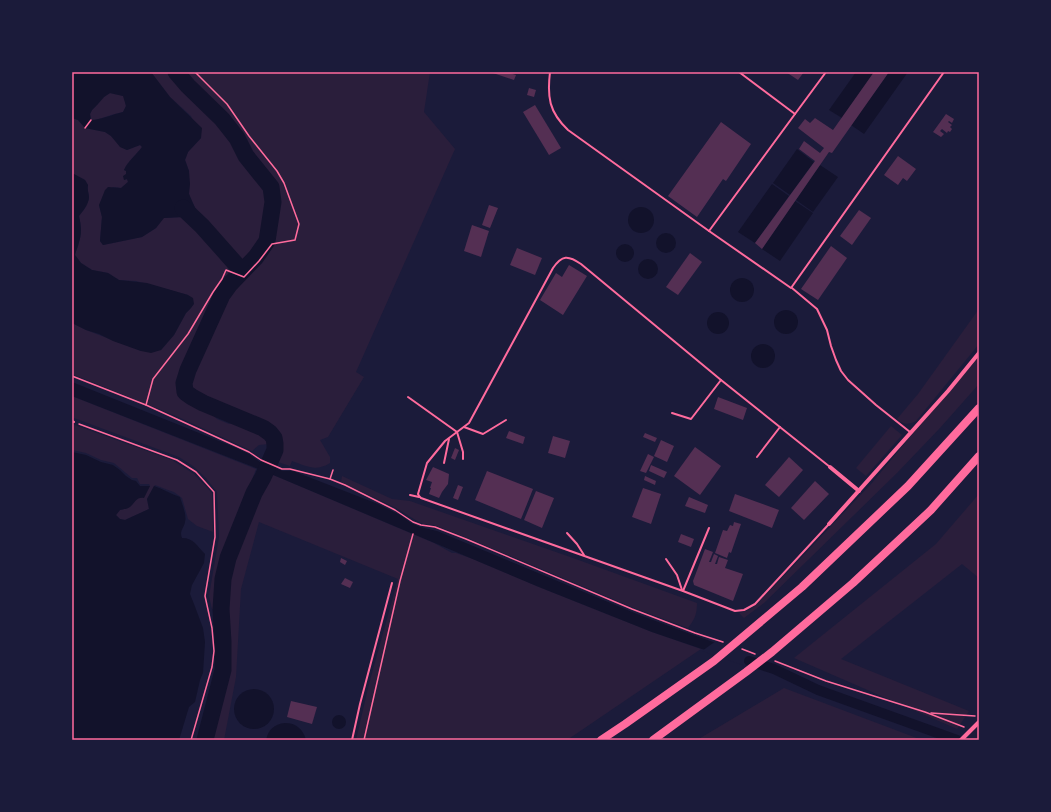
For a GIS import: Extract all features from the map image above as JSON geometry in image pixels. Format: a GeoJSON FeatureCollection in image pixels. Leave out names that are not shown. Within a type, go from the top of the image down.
{"type":"FeatureCollection","features":[{"type":"Feature","properties":{"kind":"highway"},"geometry":{"type":"LineString","coordinates":[[601,740],[714,661],[802,588],[902,491],[979,408]]}},
{"type":"Feature","properties":{"kind":"highway"},"geometry":{"type":"LineString","coordinates":[[654,740],[772,652],[853,583],[925,515],[979,456]]}},
{"type":"Feature","properties":{"kind":"street"},"geometry":{"type":"LineString","coordinates":[[828,524],[911,433],[979,353]]}},
{"type":"Feature","properties":{"kind":"street"},"geometry":{"type":"LineString","coordinates":[[830,467],[859,491]]}},
{"type":"Feature","properties":{"kind":"street"},"geometry":{"type":"LineString","coordinates":[[961,740],[977,723]]}},
{"type":"Feature","properties":{"kind":"lane"},"geometry":{"type":"LineString","coordinates":[[550,72],[548,94],[552,108],[557,118],[568,130],[709,232],[792,288],[817,309],[827,330],[836,360],[848,380],[911,433]]}},
{"type":"Feature","properties":{"kind":"lane"},"geometry":{"type":"LineString","coordinates":[[739,72],[795,114]]}},
{"type":"Feature","properties":{"kind":"lane"},"geometry":{"type":"LineString","coordinates":[[709,232],[826,72]]}},
{"type":"Feature","properties":{"kind":"lane"},"geometry":{"type":"LineString","coordinates":[[792,288],[944,72]]}},
{"type":"Feature","properties":{"kind":"lane"},"geometry":{"type":"LineString","coordinates":[[420,498],[418,491],[427,463],[445,442],[469,423],[552,268],[563,258],[571,258],[581,264],[721,380],[830,467]]}},
{"type":"Feature","properties":{"kind":"lane"},"geometry":{"type":"LineString","coordinates":[[672,413],[692,419],[721,380]]}},
{"type":"Feature","properties":{"kind":"lane"},"geometry":{"type":"LineString","coordinates":[[408,397],[458,432],[463,452],[463,459]]}},
{"type":"Feature","properties":{"kind":"lane"},"geometry":{"type":"LineString","coordinates":[[464,427],[483,434],[506,420]]}},
{"type":"Feature","properties":{"kind":"lane"},"geometry":{"type":"LineString","coordinates":[[757,457],[780,427]]}},
{"type":"Feature","properties":{"kind":"lane"},"geometry":{"type":"LineString","coordinates":[[444,463],[449,439]]}},
{"type":"Feature","properties":{"kind":"lane"},"geometry":{"type":"LineString","coordinates":[[410,495],[585,556],[735,611],[747,609],[755,604],[828,524]]}},
{"type":"Feature","properties":{"kind":"lane"},"geometry":{"type":"LineString","coordinates":[[683,591],[709,528]]}},
{"type":"Feature","properties":{"kind":"lane"},"geometry":{"type":"LineString","coordinates":[[567,533],[585,556]]}},
{"type":"Feature","properties":{"kind":"lane"},"geometry":{"type":"LineString","coordinates":[[666,559],[677,575],[683,591]]}},
{"type":"Feature","properties":{"kind":"lane"},"geometry":{"type":"LineString","coordinates":[[352,740],[392,583]]}},
{"type":"Feature","properties":{"kind":"path"},"geometry":{"type":"LineString","coordinates":[[146,405],[153,379],[188,334],[226,270],[244,277],[272,244],[295,240],[299,224],[284,183],[277,171],[249,136],[227,104],[195,72]]}},
{"type":"Feature","properties":{"kind":"path"},"geometry":{"type":"LineString","coordinates":[[85,128],[91,120]]}},
{"type":"Feature","properties":{"kind":"path"},"geometry":{"type":"LineString","coordinates":[[72,376],[146,405],[249,452],[260,460],[282,469],[290,469],[330,479],[395,510],[413,522],[435,527],[466,539],[632,609],[725,643]]}},
{"type":"Feature","properties":{"kind":"path"},"geometry":{"type":"LineString","coordinates":[[73,421],[178,460],[196,472],[214,492],[215,537],[205,596],[212,628],[214,651],[212,667],[191,740]]}},
{"type":"Feature","properties":{"kind":"path"},"geometry":{"type":"LineString","coordinates":[[330,479],[333,470]]}},
{"type":"Feature","properties":{"kind":"path"},"geometry":{"type":"LineString","coordinates":[[364,740],[400,581],[414,534]]}},
{"type":"Feature","properties":{"kind":"path"},"geometry":{"type":"LineString","coordinates":[[739,648],[761,656]]}},
{"type":"Feature","properties":{"kind":"path"},"geometry":{"type":"LineString","coordinates":[[775,661],[826,682],[928,713],[964,728]]}},
{"type":"Feature","properties":{"kind":"path"},"geometry":{"type":"LineString","coordinates":[[928,713],[979,716]]}},
{"type":"Feature","properties":{"kind":"shaded area"},"geometry":{"type":"Polygon","coordinates":[[[72,72],[151,72],[170,97],[202,128],[201,138],[188,152],[185,160],[189,171],[189,194],[201,221],[199,227],[183,217],[164,218],[156,228],[142,237],[103,245],[100,241],[102,217],[99,205],[105,190],[108,187],[121,188],[128,182],[127,179],[124,180],[123,176],[126,174],[126,171],[124,170],[142,147],[140,145],[127,150],[120,147],[111,136],[105,132],[85,128],[78,120],[72,118],[72,72]],[[110,93],[104,97],[92,110],[90,114],[91,120],[123,112],[126,106],[123,96],[110,93]]]}},
{"type":"Feature","properties":{"kind":"shaded area"},"geometry":{"type":"Polygon","coordinates":[[[151,72],[174,72],[186,86],[221,119],[235,138],[244,157],[269,188],[271,202],[265,240],[254,257],[242,268],[201,221],[189,194],[189,171],[185,160],[188,152],[201,138],[191,116],[170,97],[151,72]]]}},
{"type":"Feature","properties":{"kind":"shaded area"},"geometry":{"type":"Polygon","coordinates":[[[179,72],[430,72],[424,112],[455,149],[356,372],[364,377],[328,437],[320,440],[330,457],[330,463],[325,466],[316,468],[292,461],[290,466],[275,461],[280,445],[274,433],[260,423],[222,409],[193,396],[187,391],[185,382],[223,297],[231,285],[256,259],[268,242],[275,202],[273,187],[247,154],[238,137],[223,117],[189,84],[179,72]]]}},
{"type":"Feature","properties":{"kind":"shaded area"},"geometry":{"type":"Polygon","coordinates":[[[856,72],[874,72],[842,118],[829,110],[856,72]]]}},
{"type":"Feature","properties":{"kind":"shaded area"},"geometry":{"type":"Polygon","coordinates":[[[889,72],[908,72],[864,134],[851,125],[889,72]]]}},
{"type":"Feature","properties":{"kind":"shaded area"},"geometry":{"type":"Polygon","coordinates":[[[110,93],[124,96],[126,106],[123,112],[96,120],[91,120],[90,114],[92,110],[104,97],[110,93]]]}},
{"type":"Feature","properties":{"kind":"shaded area"},"geometry":{"type":"Polygon","coordinates":[[[72,118],[78,120],[85,128],[105,132],[121,147],[127,150],[140,145],[142,147],[124,170],[126,171],[126,174],[124,180],[127,179],[128,182],[121,188],[113,187],[99,205],[102,217],[100,241],[103,245],[142,237],[156,228],[163,218],[183,217],[199,227],[239,271],[228,282],[218,300],[188,365],[181,384],[184,394],[194,402],[204,407],[217,419],[229,424],[236,422],[257,427],[266,433],[272,442],[269,444],[259,445],[252,451],[176,416],[72,374],[72,323],[86,330],[141,351],[161,350],[174,335],[186,313],[191,308],[188,295],[136,281],[119,280],[108,273],[92,270],[81,263],[75,255],[81,235],[79,216],[84,210],[89,198],[88,185],[85,180],[72,173],[72,118]]]}},
{"type":"Feature","properties":{"kind":"shaded area"},"geometry":{"type":"Polygon","coordinates":[[[797,149],[814,162],[790,195],[773,183],[797,149]]]}},
{"type":"Feature","properties":{"kind":"shaded area"},"geometry":{"type":"Polygon","coordinates":[[[820,165],[838,177],[813,212],[796,200],[820,165]]]}},
{"type":"Feature","properties":{"kind":"shaded area"},"geometry":{"type":"Polygon","coordinates":[[[72,173],[85,180],[88,185],[89,198],[84,210],[79,216],[81,235],[75,255],[81,263],[92,270],[108,273],[119,280],[147,283],[188,295],[193,298],[194,304],[186,313],[174,335],[161,350],[151,353],[141,351],[113,341],[72,323],[72,173]]]}},
{"type":"Feature","properties":{"kind":"shaded area"},"geometry":{"type":"Polygon","coordinates":[[[772,184],[789,196],[755,243],[738,232],[772,184]]]}},
{"type":"Feature","properties":{"kind":"shaded area"},"geometry":{"type":"Polygon","coordinates":[[[795,201],[813,213],[780,261],[762,249],[795,201]]]}},
{"type":"Feature","properties":{"kind":"shaded area"},"geometry":{"type":"Polygon","coordinates":[[[641,207],[650,211],[654,220],[650,229],[641,233],[632,229],[628,220],[632,211],[641,207]]]}},
{"type":"Feature","properties":{"kind":"shaded area"},"geometry":{"type":"Polygon","coordinates":[[[666,233],[673,236],[676,243],[673,250],[666,253],[659,250],[656,243],[659,236],[666,233]]]}},
{"type":"Feature","properties":{"kind":"shaded area"},"geometry":{"type":"Polygon","coordinates":[[[625,244],[631,247],[634,253],[631,259],[625,262],[619,259],[616,253],[619,247],[625,244]]]}},
{"type":"Feature","properties":{"kind":"shaded area"},"geometry":{"type":"Polygon","coordinates":[[[648,259],[655,262],[658,269],[655,276],[648,279],[641,276],[638,269],[641,262],[648,259]]]}},
{"type":"Feature","properties":{"kind":"shaded area"},"geometry":{"type":"Polygon","coordinates":[[[742,278],[747,279],[753,285],[753,295],[747,301],[742,302],[737,301],[731,295],[730,290],[731,285],[737,279],[742,278]]]}},
{"type":"Feature","properties":{"kind":"shaded area"},"geometry":{"type":"Polygon","coordinates":[[[979,309],[979,344],[916,421],[906,424],[899,421],[897,419],[918,394],[979,309]]]}},
{"type":"Feature","properties":{"kind":"shaded area"},"geometry":{"type":"Polygon","coordinates":[[[786,310],[791,311],[797,317],[797,327],[791,333],[786,334],[781,333],[775,327],[774,322],[775,317],[781,311],[786,310]]]}},
{"type":"Feature","properties":{"kind":"shaded area"},"geometry":{"type":"Polygon","coordinates":[[[714,312],[722,312],[729,319],[729,327],[722,334],[714,334],[707,327],[707,319],[714,312]]]}},
{"type":"Feature","properties":{"kind":"shaded area"},"geometry":{"type":"Polygon","coordinates":[[[763,344],[772,347],[775,356],[772,365],[763,368],[754,365],[751,356],[754,347],[763,344]]]}},
{"type":"Feature","properties":{"kind":"shaded area"},"geometry":{"type":"Polygon","coordinates":[[[979,357],[979,384],[940,428],[897,473],[764,603],[744,618],[739,613],[749,610],[755,606],[872,483],[979,357]]]}},
{"type":"Feature","properties":{"kind":"shaded area"},"geometry":{"type":"Polygon","coordinates":[[[72,382],[234,447],[249,454],[260,462],[283,471],[293,471],[378,504],[420,527],[437,531],[637,614],[761,659],[752,666],[652,632],[539,587],[271,474],[72,396],[72,382]]]}},
{"type":"Feature","properties":{"kind":"shaded area"},"geometry":{"type":"Polygon","coordinates":[[[72,396],[256,469],[237,520],[227,554],[220,582],[219,604],[217,610],[212,609],[209,596],[219,537],[217,492],[206,478],[193,466],[179,457],[74,418],[72,410],[72,396]]]}},
{"type":"Feature","properties":{"kind":"shaded area"},"geometry":{"type":"Polygon","coordinates":[[[72,424],[172,460],[194,474],[212,493],[213,532],[197,526],[188,519],[182,498],[174,492],[155,485],[147,499],[149,509],[125,520],[120,519],[116,515],[120,510],[130,506],[150,486],[149,484],[140,484],[137,478],[132,478],[114,463],[101,460],[86,453],[72,450],[72,424]]]}},
{"type":"Feature","properties":{"kind":"shaded area"},"geometry":{"type":"Polygon","coordinates":[[[891,426],[902,435],[866,476],[856,468],[891,426]]]}},
{"type":"Feature","properties":{"kind":"shaded area"},"geometry":{"type":"Polygon","coordinates":[[[72,452],[86,455],[101,462],[113,465],[126,476],[136,481],[140,486],[150,486],[144,498],[138,499],[129,508],[120,510],[116,515],[120,519],[125,520],[149,509],[147,499],[154,486],[180,497],[185,516],[185,522],[181,531],[182,538],[190,539],[205,554],[204,563],[192,585],[190,594],[203,628],[205,642],[203,673],[195,702],[189,707],[179,740],[72,740],[72,452]]]}},
{"type":"Feature","properties":{"kind":"shaded area"},"geometry":{"type":"Polygon","coordinates":[[[271,474],[434,543],[452,553],[473,559],[652,632],[701,649],[567,740],[356,740],[369,684],[398,579],[259,522],[241,589],[236,677],[224,740],[207,740],[224,670],[222,608],[224,579],[229,559],[242,526],[271,474]]]}},
{"type":"Feature","properties":{"kind":"shaded area"},"geometry":{"type":"Polygon","coordinates":[[[342,476],[392,499],[410,501],[697,603],[695,616],[688,628],[634,608],[465,537],[434,525],[423,524],[396,508],[341,482],[342,476]]]}},
{"type":"Feature","properties":{"kind":"shaded area"},"geometry":{"type":"Polygon","coordinates":[[[979,494],[979,578],[962,564],[841,659],[969,711],[957,729],[794,658],[936,544],[979,494]]]}},
{"type":"Feature","properties":{"kind":"shaded area"},"geometry":{"type":"Polygon","coordinates":[[[784,688],[922,740],[697,740],[784,688]]]}},
{"type":"Feature","properties":{"kind":"shaded area"},"geometry":{"type":"Polygon","coordinates":[[[258,689],[265,692],[271,698],[274,709],[273,717],[265,726],[258,729],[250,729],[243,726],[235,717],[234,705],[237,698],[246,690],[258,689]]]}},
{"type":"Feature","properties":{"kind":"shaded area"},"geometry":{"type":"Polygon","coordinates":[[[336,715],[342,715],[346,719],[346,725],[342,729],[336,729],[332,725],[332,719],[336,715]]]}},
{"type":"Feature","properties":{"kind":"shaded area"},"geometry":{"type":"Polygon","coordinates":[[[285,723],[296,725],[303,733],[306,740],[266,740],[268,733],[272,728],[285,723]]]}},
{"type":"Feature","properties":{"kind":"pier"},"geometry":{"type":"Polygon","coordinates":[[[716,641],[762,657],[751,668],[702,651],[716,641]]]}},
{"type":"Feature","properties":{"kind":"building"},"geometry":{"type":"Polygon","coordinates":[[[493,72],[506,72],[516,75],[514,80],[493,72]]]}},
{"type":"Feature","properties":{"kind":"building"},"geometry":{"type":"Polygon","coordinates":[[[786,72],[804,72],[798,80],[786,72]]]}},
{"type":"Feature","properties":{"kind":"building"},"geometry":{"type":"Polygon","coordinates":[[[874,72],[889,72],[832,153],[829,152],[762,249],[755,243],[815,161],[799,149],[804,141],[820,153],[824,148],[798,128],[805,119],[810,123],[815,118],[833,130],[874,72]]]}},
{"type":"Feature","properties":{"kind":"building"},"geometry":{"type":"Polygon","coordinates":[[[529,88],[536,90],[534,97],[527,95],[529,88]]]}},
{"type":"Feature","properties":{"kind":"building"},"geometry":{"type":"Polygon","coordinates":[[[535,105],[561,148],[549,155],[523,112],[535,105]]]}},
{"type":"Feature","properties":{"kind":"building"},"geometry":{"type":"Polygon","coordinates":[[[946,114],[954,119],[952,123],[949,121],[948,122],[952,125],[950,127],[952,129],[947,133],[942,129],[940,131],[944,134],[941,137],[933,132],[946,114]]]}},
{"type":"Feature","properties":{"kind":"building"},"geometry":{"type":"Polygon","coordinates":[[[721,122],[751,144],[726,181],[723,179],[697,217],[668,196],[721,122]]]}},
{"type":"Feature","properties":{"kind":"building"},"geometry":{"type":"Polygon","coordinates":[[[898,156],[916,169],[907,181],[903,178],[898,185],[884,175],[898,156]]]}},
{"type":"Feature","properties":{"kind":"building"},"geometry":{"type":"Polygon","coordinates":[[[489,205],[498,208],[490,228],[482,225],[489,205]]]}},
{"type":"Feature","properties":{"kind":"building"},"geometry":{"type":"Polygon","coordinates":[[[859,210],[871,218],[852,245],[840,236],[859,210]]]}},
{"type":"Feature","properties":{"kind":"building"},"geometry":{"type":"Polygon","coordinates":[[[472,225],[489,231],[481,257],[464,251],[472,225]]]}},
{"type":"Feature","properties":{"kind":"building"},"geometry":{"type":"Polygon","coordinates":[[[831,246],[847,258],[818,300],[801,289],[831,246]]]}},
{"type":"Feature","properties":{"kind":"building"},"geometry":{"type":"Polygon","coordinates":[[[517,248],[542,258],[535,275],[510,265],[517,248]]]}},
{"type":"Feature","properties":{"kind":"building"},"geometry":{"type":"Polygon","coordinates":[[[690,253],[702,262],[678,295],[666,287],[690,253]]]}},
{"type":"Feature","properties":{"kind":"building"},"geometry":{"type":"Polygon","coordinates":[[[569,265],[587,276],[563,315],[540,300],[556,273],[562,277],[569,265]]]}},
{"type":"Feature","properties":{"kind":"building"},"geometry":{"type":"Polygon","coordinates":[[[718,397],[747,408],[743,420],[714,409],[718,397]]]}},
{"type":"Feature","properties":{"kind":"building"},"geometry":{"type":"Polygon","coordinates":[[[509,431],[525,437],[523,444],[506,438],[509,431]]]}},
{"type":"Feature","properties":{"kind":"building"},"geometry":{"type":"Polygon","coordinates":[[[645,433],[657,438],[655,442],[643,437],[645,433]]]}},
{"type":"Feature","properties":{"kind":"building"},"geometry":{"type":"Polygon","coordinates":[[[553,436],[570,441],[565,458],[548,453],[553,436]]]}},
{"type":"Feature","properties":{"kind":"building"},"geometry":{"type":"Polygon","coordinates":[[[661,440],[674,446],[667,462],[654,456],[661,440]]]}},
{"type":"Feature","properties":{"kind":"building"},"geometry":{"type":"Polygon","coordinates":[[[695,447],[721,466],[700,495],[674,476],[695,447]]]}},
{"type":"Feature","properties":{"kind":"building"},"geometry":{"type":"Polygon","coordinates":[[[455,448],[459,450],[455,460],[451,458],[455,448]]]}},
{"type":"Feature","properties":{"kind":"building"},"geometry":{"type":"Polygon","coordinates":[[[648,454],[654,457],[646,473],[640,471],[648,454]]]}},
{"type":"Feature","properties":{"kind":"building"},"geometry":{"type":"Polygon","coordinates":[[[789,457],[803,470],[779,497],[765,485],[789,457]]]}},
{"type":"Feature","properties":{"kind":"building"},"geometry":{"type":"Polygon","coordinates":[[[651,465],[667,472],[664,478],[649,471],[651,465]]]}},
{"type":"Feature","properties":{"kind":"building"},"geometry":{"type":"Polygon","coordinates":[[[433,467],[449,474],[448,484],[439,498],[429,494],[432,482],[426,480],[433,467]]]}},
{"type":"Feature","properties":{"kind":"building"},"geometry":{"type":"Polygon","coordinates":[[[487,471],[533,489],[521,519],[475,500],[487,471]]]}},
{"type":"Feature","properties":{"kind":"building"},"geometry":{"type":"Polygon","coordinates":[[[645,476],[656,481],[655,485],[644,480],[645,476]]]}},
{"type":"Feature","properties":{"kind":"building"},"geometry":{"type":"Polygon","coordinates":[[[815,481],[829,494],[804,520],[791,508],[815,481]]]}},
{"type":"Feature","properties":{"kind":"building"},"geometry":{"type":"Polygon","coordinates":[[[458,485],[463,487],[458,500],[453,498],[458,485]]]}},
{"type":"Feature","properties":{"kind":"building"},"geometry":{"type":"Polygon","coordinates":[[[643,488],[661,494],[651,524],[632,517],[643,488]]]}},
{"type":"Feature","properties":{"kind":"building"},"geometry":{"type":"Polygon","coordinates":[[[536,491],[554,498],[542,528],[524,520],[536,491]]]}},
{"type":"Feature","properties":{"kind":"building"},"geometry":{"type":"Polygon","coordinates":[[[735,494],[779,510],[772,528],[729,511],[735,494]]]}},
{"type":"Feature","properties":{"kind":"building"},"geometry":{"type":"Polygon","coordinates":[[[689,497],[708,505],[705,513],[685,506],[689,497]]]}},
{"type":"Feature","properties":{"kind":"building"},"geometry":{"type":"Polygon","coordinates":[[[734,522],[741,524],[731,553],[729,552],[727,558],[715,553],[723,530],[727,531],[730,525],[733,526],[734,522]]]}},
{"type":"Feature","properties":{"kind":"building"},"geometry":{"type":"Polygon","coordinates":[[[681,534],[694,539],[691,547],[678,542],[681,534]]]}},
{"type":"Feature","properties":{"kind":"building"},"geometry":{"type":"Polygon","coordinates":[[[705,549],[713,552],[709,562],[711,562],[714,554],[718,556],[715,564],[717,564],[719,557],[728,560],[725,568],[743,574],[733,601],[694,585],[693,581],[705,549]]]}},
{"type":"Feature","properties":{"kind":"building"},"geometry":{"type":"Polygon","coordinates":[[[341,558],[347,561],[345,565],[340,562],[341,558]]]}},
{"type":"Feature","properties":{"kind":"building"},"geometry":{"type":"Polygon","coordinates":[[[345,578],[353,582],[350,588],[341,584],[345,578]]]}},
{"type":"Feature","properties":{"kind":"building"},"geometry":{"type":"Polygon","coordinates":[[[291,701],[317,707],[312,724],[287,717],[291,701]]]}},
{"type":"Feature","properties":{"kind":"waterway"},"geometry":{"type":"LineString","coordinates":[[176,72],[188,86],[222,119],[237,138],[246,156],[271,187],[273,202],[267,241],[256,257],[230,284],[222,295],[188,370],[184,383],[185,392],[192,397],[263,428],[274,438],[275,444],[275,450],[254,493],[228,558],[223,579],[221,609],[223,670],[205,740]]}},
{"type":"Feature","properties":{"kind":"waterway"},"geometry":{"type":"LineString","coordinates":[[183,208],[202,226],[242,271]]}},
{"type":"Feature","properties":{"kind":"waterway"},"geometry":{"type":"LineString","coordinates":[[749,661],[774,669],[818,690],[957,740]]}}]}
